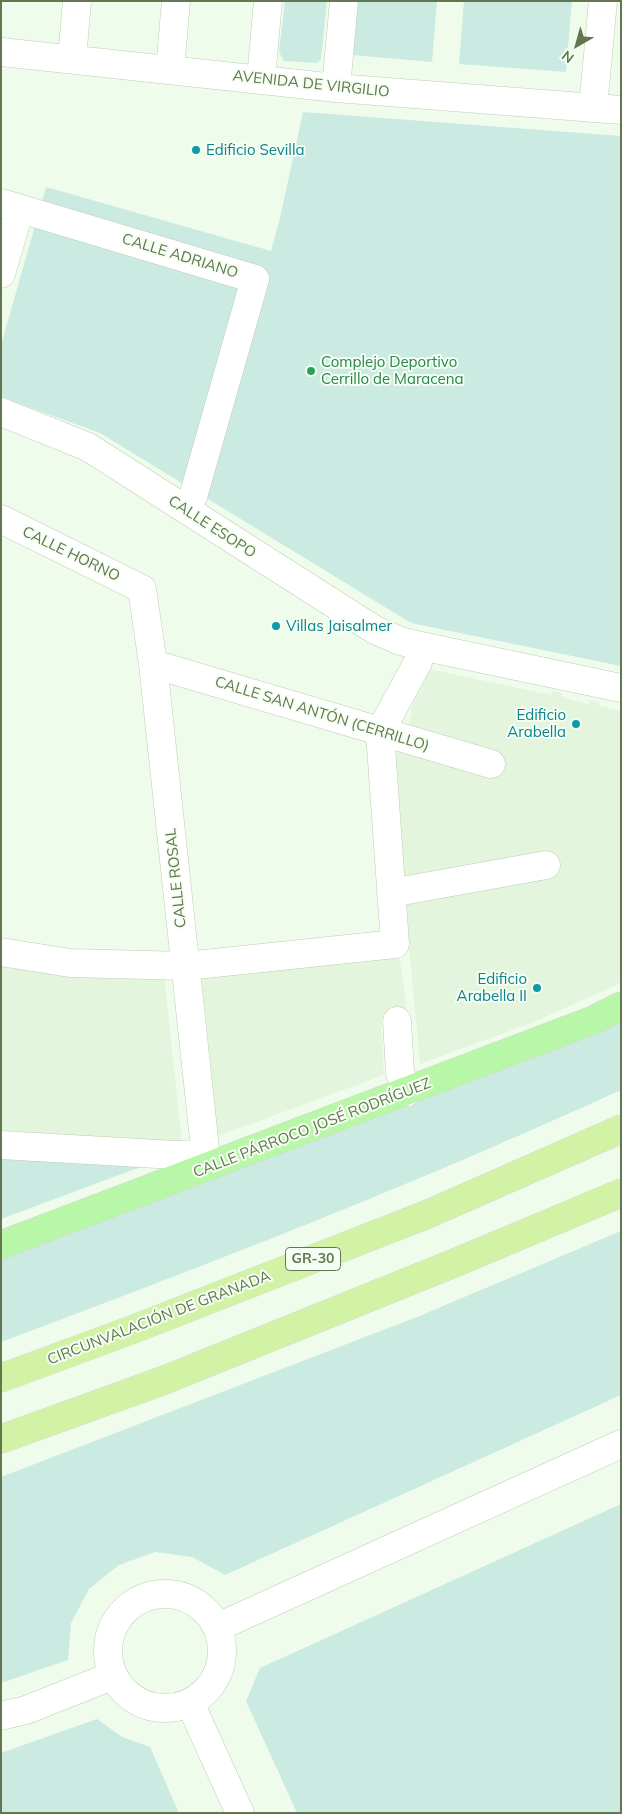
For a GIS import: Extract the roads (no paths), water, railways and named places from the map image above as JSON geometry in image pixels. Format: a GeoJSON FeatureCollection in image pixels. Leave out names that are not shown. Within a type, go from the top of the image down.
{"type":"FeatureCollection","features":[{"type":"Feature","properties":{"kind":"highway","name":"CIRCUNVALACIÓN DE GRANADA"},"geometry":{"type":"LineString","coordinates":[[1,1378],[134,1329],[428,1214],[621,1129]]}},
{"type":"Feature","properties":{"kind":"highway"},"geometry":{"type":"LineString","coordinates":[[1,1439],[162,1381],[452,1264],[621,1193]]}},
{"type":"Feature","properties":{"kind":"main road","name":"CALLE PÁRROCO JOSÉ RODRÍGUEZ"},"geometry":{"type":"LineString","coordinates":[[1,1245],[207,1160],[407,1092],[593,1020],[621,1006]]}},
{"type":"Feature","properties":{"kind":"street"},"geometry":{"type":"LineString","coordinates":[[72,59],[77,1]]}},
{"type":"Feature","properties":{"kind":"street"},"geometry":{"type":"LineString","coordinates":[[170,70],[176,1]]}},
{"type":"Feature","properties":{"kind":"street"},"geometry":{"type":"LineString","coordinates":[[261,79],[268,1]]}},
{"type":"Feature","properties":{"kind":"street"},"geometry":{"type":"LineString","coordinates":[[336,88],[344,1]]}},
{"type":"Feature","properties":{"kind":"street"},"geometry":{"type":"LineString","coordinates":[[593,108],[603,1]]}},
{"type":"Feature","properties":{"kind":"street","name":"AVENIDA DE VIRGILIO"},"geometry":{"type":"LineString","coordinates":[[1,52],[336,88],[621,110]]}},
{"type":"Feature","properties":{"kind":"street"},"geometry":{"type":"LineString","coordinates":[[1,274],[10,206]]}},
{"type":"Feature","properties":{"kind":"street","name":"CALLE ADRIANO"},"geometry":{"type":"LineString","coordinates":[[10,206],[255,279],[194,497]]}},
{"type":"Feature","properties":{"kind":"street","name":"CALLE ESOPO"},"geometry":{"type":"LineString","coordinates":[[1,412],[88,447],[375,630],[400,641],[421,646],[621,688]]}},
{"type":"Feature","properties":{"kind":"street","name":"CALLE HORNO"},"geometry":{"type":"LineString","coordinates":[[1,519],[142,589]]}},
{"type":"Feature","properties":{"kind":"street","name":"CALLE ROSAL"},"geometry":{"type":"LineString","coordinates":[[142,589],[153,664],[207,1160]]}},
{"type":"Feature","properties":{"kind":"street"},"geometry":{"type":"LineString","coordinates":[[1,952],[70,963],[186,966],[395,944],[380,732],[418,662],[421,646]]}},
{"type":"Feature","properties":{"kind":"street","name":"CALLE SAN ANTÓN (CERRILLO)"},"geometry":{"type":"LineString","coordinates":[[153,664],[491,764]]}},
{"type":"Feature","properties":{"kind":"street"},"geometry":{"type":"LineString","coordinates":[[391,893],[546,865]]}},
{"type":"Feature","properties":{"kind":"street"},"geometry":{"type":"LineString","coordinates":[[397,1021],[400,1074],[407,1092]]}},
{"type":"Feature","properties":{"kind":"street","name":"CALLE PÁRROCO JOSÉ RODRÍGUEZ"},"geometry":{"type":"LineString","coordinates":[[1,1145],[175,1155],[207,1160]]}},
{"type":"Feature","properties":{"kind":"street"},"geometry":{"type":"LineString","coordinates":[[218,1627],[621,1444]]}},
{"type":"Feature","properties":{"kind":"street"},"geometry":{"type":"LineString","coordinates":[[158,1593],[176,1594],[193,1600],[207,1612],[218,1627],[222,1644],[222,1662],[216,1678],[205,1692],[190,1703],[173,1708],[155,1708],[138,1702],[123,1691],[112,1676],[107,1658],[108,1640],[114,1623],[125,1608],[140,1598],[158,1593]]}},
{"type":"Feature","properties":{"kind":"street"},"geometry":{"type":"LineString","coordinates":[[1,1716],[26,1710],[112,1676]]}},
{"type":"Feature","properties":{"kind":"street"},"geometry":{"type":"LineString","coordinates":[[190,1703],[240,1813]]}},
{"type":"Feature","properties":{"kind":"place","name":"Edificio Sevilla"},"geometry":{"type":"Point","coordinates":[196,150]}},
{"type":"Feature","properties":{"kind":"place","name":"Complejo Deportivo Cerrillo de Maracena"},"geometry":{"type":"Point","coordinates":[311,371]}},
{"type":"Feature","properties":{"kind":"place","name":"Villas Jaisalmer"},"geometry":{"type":"Point","coordinates":[276,626]}},
{"type":"Feature","properties":{"kind":"place","name":"Edificio Arabella"},"geometry":{"type":"Point","coordinates":[576,724]}},
{"type":"Feature","properties":{"kind":"place","name":"Edificio Arabella II"},"geometry":{"type":"Point","coordinates":[537,988]}}]}
